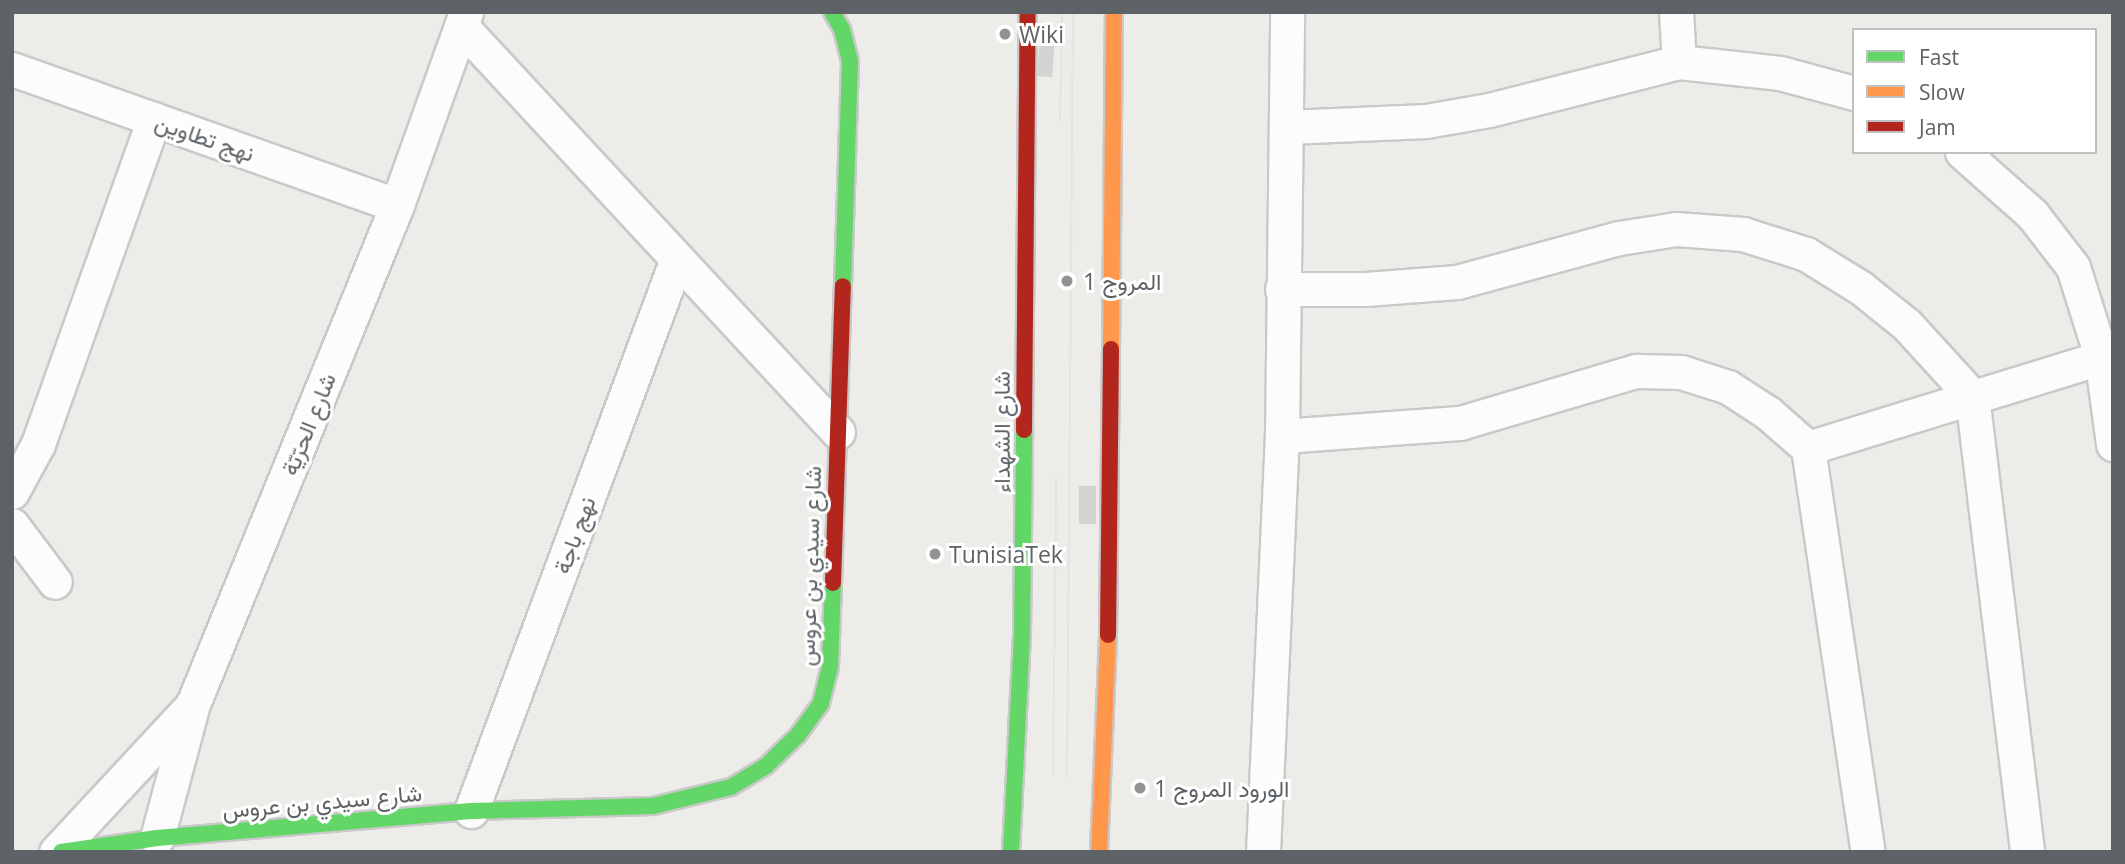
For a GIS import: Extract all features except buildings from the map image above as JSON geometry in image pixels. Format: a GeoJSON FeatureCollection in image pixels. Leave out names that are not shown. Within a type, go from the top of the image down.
{"type":"FeatureCollection","features":[{"type":"Feature","properties":{"kind":"main road","name":"شارع سيدي بن عروس"},"geometry":{"type":"LineString","coordinates":[[58,852],[157,838],[471,811],[653,806],[731,787],[766,766],[798,735],[821,703],[830,666],[850,62],[842,29],[832,12]]}},
{"type":"Feature","properties":{"kind":"main road","name":"شارع الشهداء"},"geometry":{"type":"LineString","coordinates":[[1011,852],[1022,632],[1028,12]]}},
{"type":"Feature","properties":{"kind":"main road"},"geometry":{"type":"LineString","coordinates":[[1099,852],[1108,629],[1114,12]]}},
{"type":"Feature","properties":{"kind":"street"},"geometry":{"type":"LineString","coordinates":[[1263,852],[1282,436],[1282,289],[1288,127],[1287,12]]}},
{"type":"Feature","properties":{"kind":"street"},"geometry":{"type":"LineString","coordinates":[[1676,12],[1679,62]]}},
{"type":"Feature","properties":{"kind":"street"},"geometry":{"type":"LineString","coordinates":[[463,19],[677,259],[838,432]]}},
{"type":"Feature","properties":{"kind":"street","name":"شارع الحرّيّة"},"geometry":{"type":"LineString","coordinates":[[157,838],[193,704],[397,205],[463,19]]}},
{"type":"Feature","properties":{"kind":"street"},"geometry":{"type":"LineString","coordinates":[[1288,127],[1426,121],[1489,110],[1679,62],[1780,73],[1852,92]]}},
{"type":"Feature","properties":{"kind":"street","name":"نهج تطاوين"},"geometry":{"type":"LineString","coordinates":[[12,69],[397,205]]}},
{"type":"Feature","properties":{"kind":"street"},"geometry":{"type":"LineString","coordinates":[[12,492],[38,444],[153,119]]}},
{"type":"Feature","properties":{"kind":"street"},"geometry":{"type":"LineString","coordinates":[[1964,154],[2032,214],[2073,267],[2107,355],[2113,444]]}},
{"type":"Feature","properties":{"kind":"street"},"geometry":{"type":"LineString","coordinates":[[1282,289],[1366,289],[1457,282],[1619,238],[1676,229],[1742,234],[1806,254],[1861,288],[1907,325],[1972,396],[2027,852]]}},
{"type":"Feature","properties":{"kind":"street","name":"نهج باجة"},"geometry":{"type":"LineString","coordinates":[[471,811],[677,259]]}},
{"type":"Feature","properties":{"kind":"street"},"geometry":{"type":"LineString","coordinates":[[1808,448],[2107,355]]}},
{"type":"Feature","properties":{"kind":"street"},"geometry":{"type":"LineString","coordinates":[[1282,436],[1460,423],[1636,371],[1681,372],[1728,387],[1808,448],[1868,852]]}},
{"type":"Feature","properties":{"kind":"street"},"geometry":{"type":"LineString","coordinates":[[12,524],[55,582]]}},
{"type":"Feature","properties":{"kind":"street"},"geometry":{"type":"LineString","coordinates":[[58,852],[193,704]]}},
{"type":"Feature","properties":{"kind":"tram line"},"geometry":{"type":"LineString","coordinates":[[1060,121],[1062,12]]}},
{"type":"Feature","properties":{"kind":"tram line"},"geometry":{"type":"LineString","coordinates":[[1067,776],[1073,12]]}},
{"type":"Feature","properties":{"kind":"tram line"},"geometry":{"type":"LineString","coordinates":[[1053,775],[1056,478]]}},
{"type":"Feature","properties":{"kind":"traffic: fast"},"geometry":{"type":"LineString","coordinates":[[832,12],[842,29],[850,62],[843,286]]}},
{"type":"Feature","properties":{"kind":"traffic: fast"},"geometry":{"type":"LineString","coordinates":[[1011,852],[1022,632],[1024,430]]}},
{"type":"Feature","properties":{"kind":"traffic: fast"},"geometry":{"type":"LineString","coordinates":[[61,852],[157,838],[471,811],[653,806],[731,787],[766,766],[798,735],[821,703],[830,666],[833,583]]}},
{"type":"Feature","properties":{"kind":"traffic: slow"},"geometry":{"type":"LineString","coordinates":[[1111,349],[1114,12]]}},
{"type":"Feature","properties":{"kind":"traffic: slow"},"geometry":{"type":"LineString","coordinates":[[1099,852],[1108,635]]}},
{"type":"Feature","properties":{"kind":"traffic: jam"},"geometry":{"type":"LineString","coordinates":[[1024,430],[1028,12]]}},
{"type":"Feature","properties":{"kind":"traffic: jam"},"geometry":{"type":"LineString","coordinates":[[833,583],[843,286]]}},
{"type":"Feature","properties":{"kind":"traffic: jam"},"geometry":{"type":"LineString","coordinates":[[1108,635],[1111,349]]}},
{"type":"Feature","properties":{"kind":"place","name":"Wiki"},"geometry":{"type":"Point","coordinates":[1005,34]}},
{"type":"Feature","properties":{"kind":"place","name":"المروج 1"},"geometry":{"type":"Point","coordinates":[1067,281]}},
{"type":"Feature","properties":{"kind":"place","name":"TunisiaTek"},"geometry":{"type":"Point","coordinates":[935,554]}},
{"type":"Feature","properties":{"kind":"place","name":"الورود المروج 1"},"geometry":{"type":"Point","coordinates":[1140,788]}}]}
